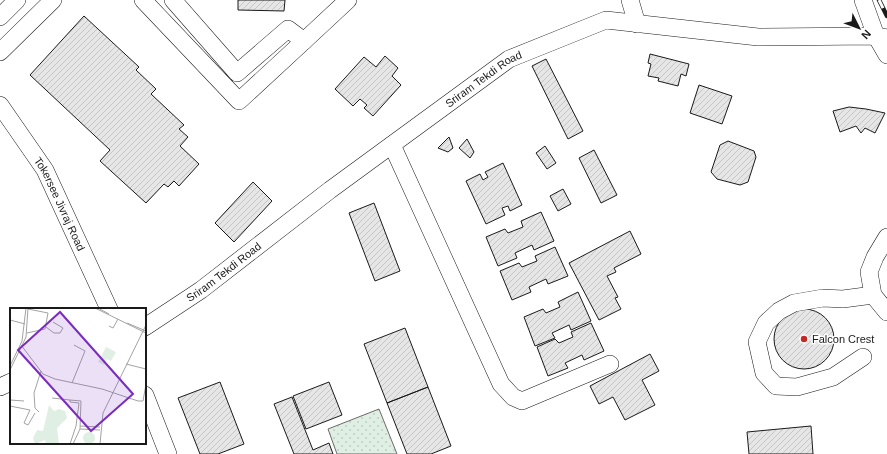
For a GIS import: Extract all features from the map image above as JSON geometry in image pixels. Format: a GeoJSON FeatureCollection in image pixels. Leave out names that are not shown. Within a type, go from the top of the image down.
{"type":"FeatureCollection","features":[{"type":"Feature","properties":{"kind":"street"},"geometry":{"type":"LineString","coordinates":[[0,17],[17,0]]}},
{"type":"Feature","properties":{"kind":"street"},"geometry":{"type":"LineString","coordinates":[[0,52],[53,0]]}},
{"type":"Feature","properties":{"kind":"street"},"geometry":{"type":"LineString","coordinates":[[143,0],[239,101],[348,0]]}},
{"type":"Feature","properties":{"kind":"street"},"geometry":{"type":"LineString","coordinates":[[173,0],[237,73],[288,29],[304,42]]}},
{"type":"Feature","properties":{"kind":"street"},"geometry":{"type":"LineString","coordinates":[[630,0],[637,24]]}},
{"type":"Feature","properties":{"kind":"street"},"geometry":{"type":"LineString","coordinates":[[863,0],[881,37],[887,55]]}},
{"type":"Feature","properties":{"kind":"street","name":"Sriram Tekdi Road"},"geometry":{"type":"LineString","coordinates":[[146,326],[201,290],[330,190],[508,59],[606,20],[758,38],[881,37]]}},
{"type":"Feature","properties":{"kind":"street","name":"Tokersee Jivraj Road"},"geometry":{"type":"LineString","coordinates":[[0,105],[45,170],[109,308]]}},
{"type":"Feature","properties":{"kind":"street"},"geometry":{"type":"LineString","coordinates":[[392,145],[501,384],[513,397],[522,401],[610,364]]}},
{"type":"Feature","properties":{"kind":"street"},"geometry":{"type":"LineString","coordinates":[[887,237],[875,257],[869,272],[873,295],[887,312]]}},
{"type":"Feature","properties":{"kind":"street"},"geometry":{"type":"LineString","coordinates":[[863,357],[833,377],[797,387],[776,386],[764,373],[757,342],[766,323],[779,311],[794,303],[823,298],[843,299],[873,295]]}},
{"type":"Feature","properties":{"kind":"street"},"geometry":{"type":"LineString","coordinates":[[0,388],[10,383]]}},
{"type":"Feature","properties":{"kind":"street"},"geometry":{"type":"LineString","coordinates":[[146,398],[168,454]]}},
{"type":"Feature","properties":{"kind":"green space"},"geometry":{"type":"Polygon","coordinates":[[[379,409],[397,454],[337,454],[328,429],[379,409]]]}},
{"type":"Feature","properties":{"kind":"building"},"geometry":{"type":"Polygon","coordinates":[[[238,0],[285,0],[284,11],[238,10],[238,0]]]}},
{"type":"Feature","properties":{"kind":"building"},"geometry":{"type":"Polygon","coordinates":[[[84,16],[139,67],[136,70],[156,89],[151,94],[184,125],[179,129],[188,137],[180,146],[199,164],[179,186],[174,181],[168,187],[164,184],[146,203],[100,161],[110,150],[30,75],[84,16]]]}},
{"type":"Feature","properties":{"kind":"building"},"geometry":{"type":"Polygon","coordinates":[[[650,54],[689,64],[686,76],[681,74],[678,86],[658,81],[659,78],[648,76],[651,64],[648,63],[650,54]]]}},
{"type":"Feature","properties":{"kind":"building"},"geometry":{"type":"Polygon","coordinates":[[[385,56],[398,68],[392,76],[401,85],[373,116],[364,108],[367,105],[360,99],[353,106],[335,89],[364,57],[376,67],[385,56]]]}},
{"type":"Feature","properties":{"kind":"building"},"geometry":{"type":"Polygon","coordinates":[[[546,59],[583,131],[568,139],[532,66],[546,59]]]}},
{"type":"Feature","properties":{"kind":"building"},"geometry":{"type":"Polygon","coordinates":[[[699,85],[732,96],[722,124],[690,113],[699,85]]]}},
{"type":"Feature","properties":{"kind":"building"},"geometry":{"type":"Polygon","coordinates":[[[849,107],[885,113],[875,133],[865,128],[861,133],[856,126],[840,132],[833,111],[849,107]]]}},
{"type":"Feature","properties":{"kind":"building"},"geometry":{"type":"Polygon","coordinates":[[[449,137],[453,148],[448,152],[438,148],[449,137]]]}},
{"type":"Feature","properties":{"kind":"building"},"geometry":{"type":"Polygon","coordinates":[[[467,139],[474,152],[470,158],[459,148],[467,139]]]}},
{"type":"Feature","properties":{"kind":"building"},"geometry":{"type":"Polygon","coordinates":[[[728,141],[754,151],[756,157],[748,182],[740,185],[717,179],[711,172],[720,145],[728,141]]]}},
{"type":"Feature","properties":{"kind":"building"},"geometry":{"type":"Polygon","coordinates":[[[545,146],[556,163],[547,169],[536,153],[545,146]]]}},
{"type":"Feature","properties":{"kind":"building"},"geometry":{"type":"Polygon","coordinates":[[[594,150],[617,195],[601,203],[579,158],[594,150]]]}},
{"type":"Feature","properties":{"kind":"building"},"geometry":{"type":"Polygon","coordinates":[[[503,163],[522,205],[510,211],[508,206],[502,208],[505,215],[486,224],[466,181],[480,174],[483,180],[488,177],[485,172],[503,163]]]}},
{"type":"Feature","properties":{"kind":"building"},"geometry":{"type":"Polygon","coordinates":[[[253,182],[272,201],[234,242],[215,223],[253,182]]]}},
{"type":"Feature","properties":{"kind":"building"},"geometry":{"type":"Polygon","coordinates":[[[563,189],[571,204],[558,211],[550,196],[563,189]]]}},
{"type":"Feature","properties":{"kind":"building"},"geometry":{"type":"Polygon","coordinates":[[[374,203],[400,271],[375,281],[349,213],[374,203]]]}},
{"type":"Feature","properties":{"kind":"building"},"geometry":{"type":"Polygon","coordinates":[[[541,212],[554,241],[534,250],[532,245],[515,253],[517,258],[498,266],[486,237],[505,229],[508,233],[523,227],[521,221],[541,212]]]}},
{"type":"Feature","properties":{"kind":"building"},"geometry":{"type":"Polygon","coordinates":[[[630,231],[641,254],[614,268],[616,272],[607,276],[618,297],[615,298],[621,309],[599,320],[569,263],[630,231]]]}},
{"type":"Feature","properties":{"kind":"building"},"geometry":{"type":"Polygon","coordinates":[[[555,247],[568,276],[548,284],[546,279],[529,287],[531,292],[512,300],[500,271],[519,263],[522,267],[537,261],[535,256],[555,247]]]}},
{"type":"Feature","properties":{"kind":"building"},"geometry":{"type":"Polygon","coordinates":[[[578,292],[591,321],[571,330],[569,325],[552,333],[555,338],[535,346],[524,317],[543,309],[546,313],[560,307],[558,302],[578,292]]]}},
{"type":"Feature","properties":{"kind":"building","name":"Falcon Crest"},"geometry":{"type":"Polygon","coordinates":[[[804,309],[821,314],[829,322],[834,339],[829,356],[821,364],[804,369],[787,364],[779,356],[774,339],[779,322],[787,314],[804,309]]]}},
{"type":"Feature","properties":{"kind":"building"},"geometry":{"type":"Polygon","coordinates":[[[591,323],[604,351],[584,360],[582,355],[565,363],[568,368],[548,376],[537,347],[555,339],[559,343],[573,337],[571,332],[591,323]]]}},
{"type":"Feature","properties":{"kind":"building"},"geometry":{"type":"Polygon","coordinates":[[[405,328],[428,387],[387,403],[364,344],[405,328]]]}},
{"type":"Feature","properties":{"kind":"building"},"geometry":{"type":"Polygon","coordinates":[[[650,354],[659,371],[642,380],[655,405],[625,420],[613,397],[599,404],[590,386],[650,354]]]}},
{"type":"Feature","properties":{"kind":"building"},"geometry":{"type":"Polygon","coordinates":[[[220,382],[244,444],[218,454],[200,454],[178,398],[220,382]]]}},
{"type":"Feature","properties":{"kind":"building"},"geometry":{"type":"Polygon","coordinates":[[[329,382],[342,415],[306,429],[293,396],[329,382]]]}},
{"type":"Feature","properties":{"kind":"building"},"geometry":{"type":"Polygon","coordinates":[[[428,387],[451,446],[431,454],[407,454],[387,403],[428,387]]]}},
{"type":"Feature","properties":{"kind":"building"},"geometry":{"type":"Polygon","coordinates":[[[292,397],[313,450],[329,443],[333,454],[294,454],[274,404],[292,397]]]}},
{"type":"Feature","properties":{"kind":"building"},"geometry":{"type":"Polygon","coordinates":[[[811,426],[813,454],[749,454],[747,432],[811,426]]]}},
{"type":"Feature","properties":{"kind":"railway"},"geometry":{"type":"LineString","coordinates":[[879,0],[887,16]]}},
{"type":"Feature","properties":{"kind":"place","name":"Falcon Crest"},"geometry":{"type":"Point","coordinates":[804,339]}}]}
